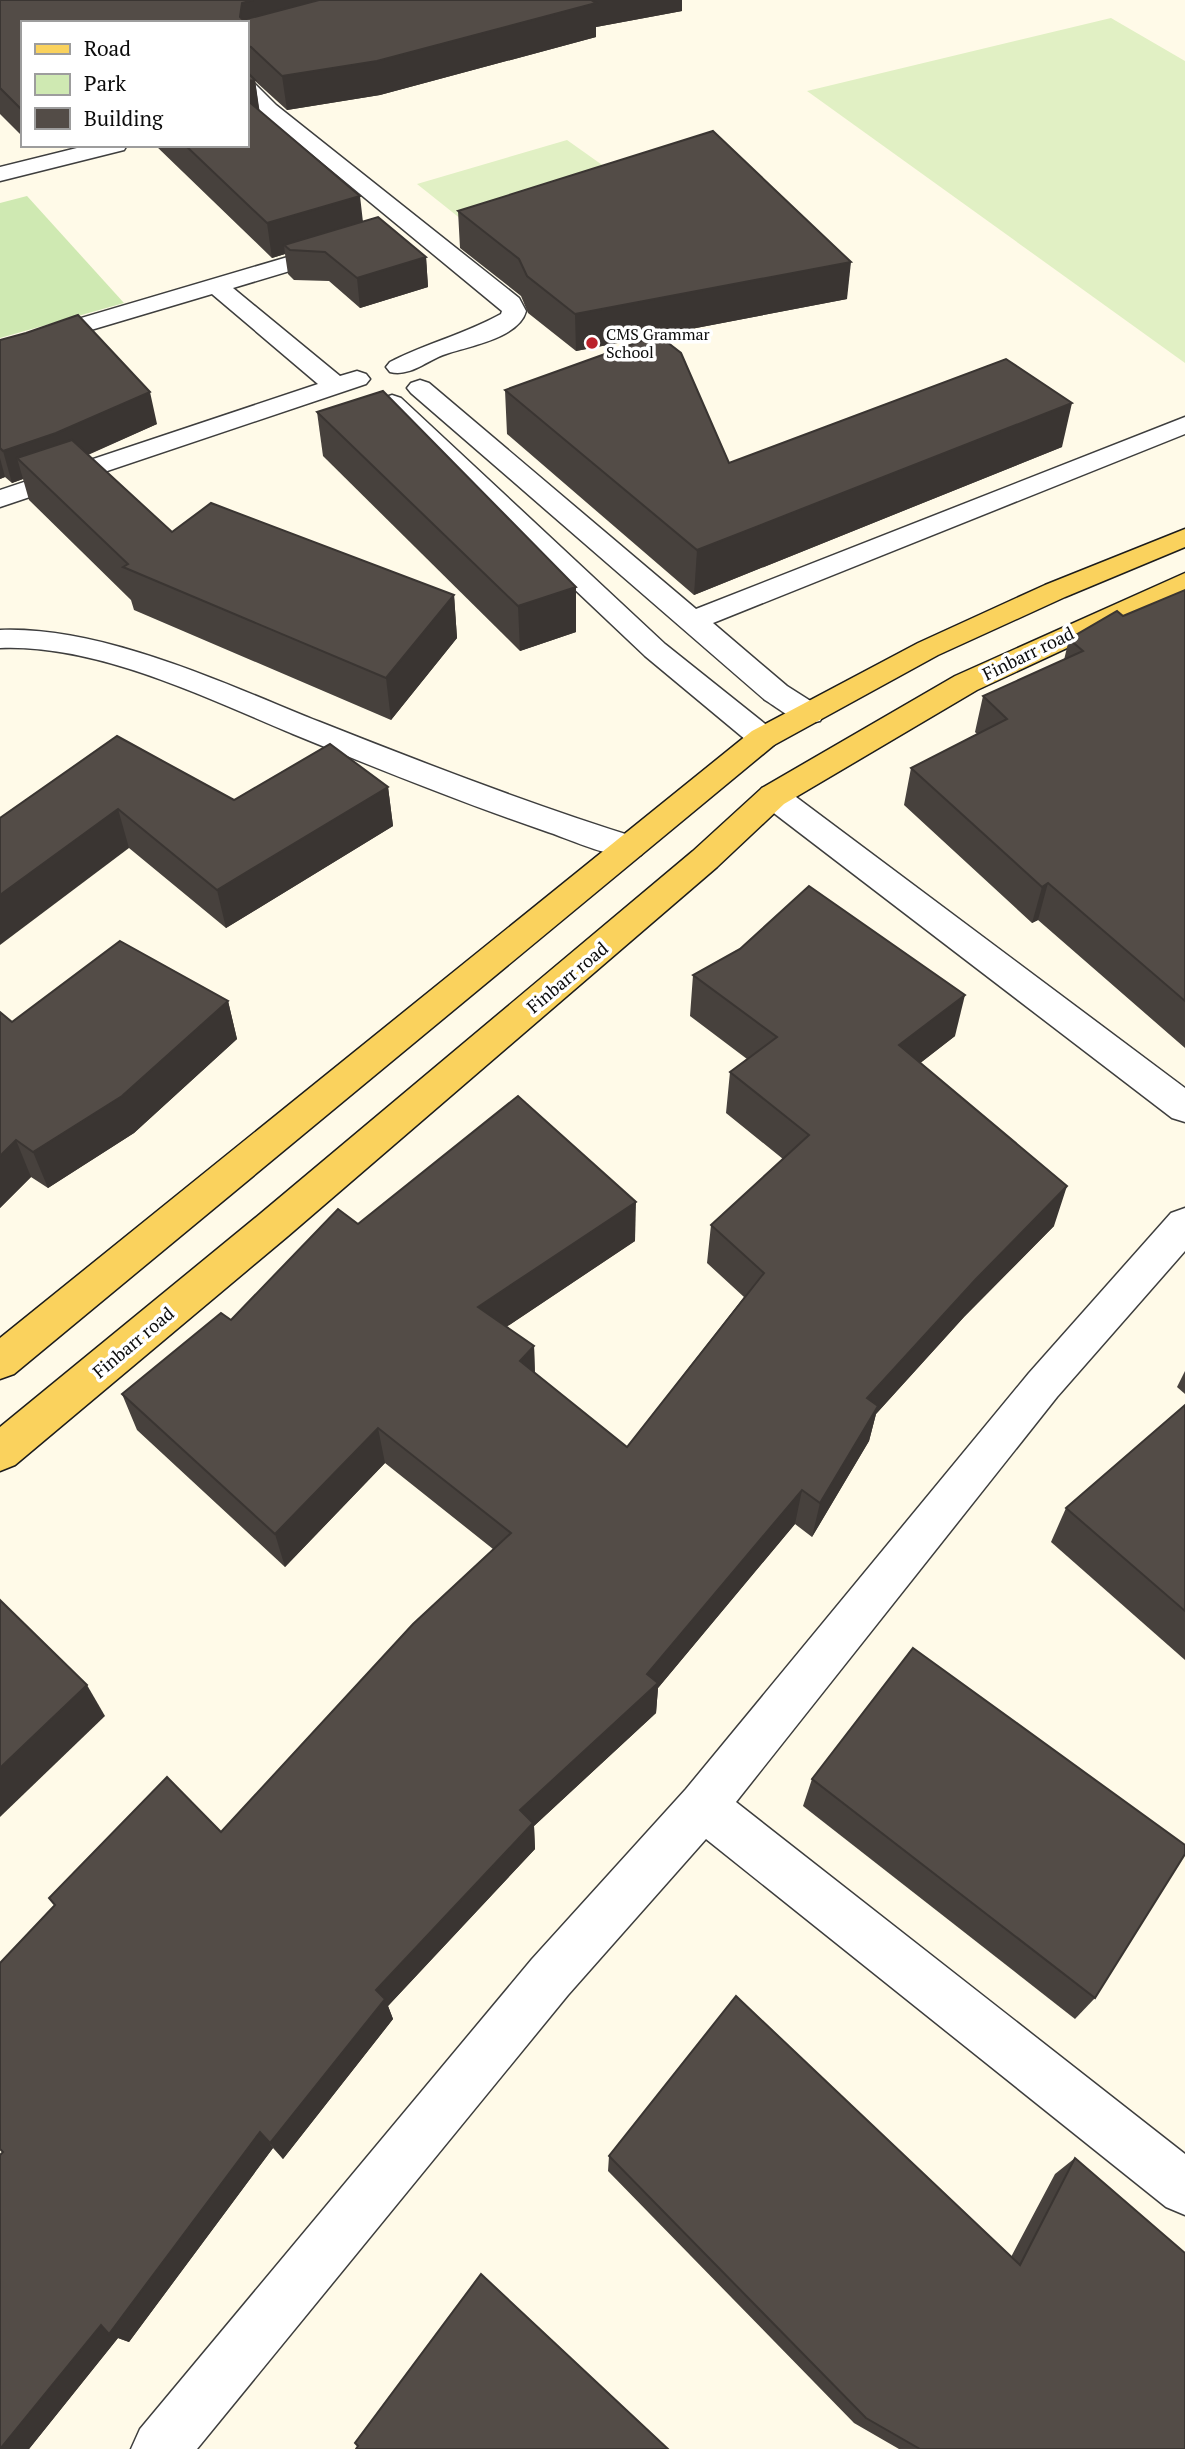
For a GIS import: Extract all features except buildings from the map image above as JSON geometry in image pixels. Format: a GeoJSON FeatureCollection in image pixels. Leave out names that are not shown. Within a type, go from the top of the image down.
{"type":"FeatureCollection","features":[{"type":"Feature","properties":{"kind":"main road"},"geometry":{"type":"LineString","coordinates":[[0,1362],[524,937],[763,738],[941,643],[1055,591],[1185,537]]}},
{"type":"Feature","properties":{"kind":"main road","name":"Finbarr road"},"geometry":{"type":"LineString","coordinates":[[0,1452],[285,1216],[675,885],[773,796],[966,683],[1185,582]]}},
{"type":"Feature","properties":{"kind":"street"},"geometry":{"type":"LineString","coordinates":[[215,286],[347,383],[355,386],[358,393],[366,398],[391,402],[414,395],[421,385],[440,372],[478,337],[512,318],[514,311],[510,303],[414,226],[258,111],[248,90]]}},
{"type":"Feature","properties":{"kind":"street"},"geometry":{"type":"LineString","coordinates":[[0,174],[108,147]]}},
{"type":"Feature","properties":{"kind":"street"},"geometry":{"type":"LineString","coordinates":[[388,234],[414,226]]}},
{"type":"Feature","properties":{"kind":"street"},"geometry":{"type":"LineString","coordinates":[[0,350],[361,242]]}},
{"type":"Feature","properties":{"kind":"street"},"geometry":{"type":"LineString","coordinates":[[0,499],[347,383],[373,369],[399,367],[435,349],[478,337]]}},
{"type":"Feature","properties":{"kind":"street"},"geometry":{"type":"LineString","coordinates":[[399,367],[418,375],[421,385],[697,625],[776,693],[809,713]]}},
{"type":"Feature","properties":{"kind":"street"},"geometry":{"type":"LineString","coordinates":[[391,402],[655,650],[763,738]]}},
{"type":"Feature","properties":{"kind":"street"},"geometry":{"type":"LineString","coordinates":[[655,650],[697,625],[1185,425]]}},
{"type":"Feature","properties":{"kind":"street"},"geometry":{"type":"LineString","coordinates":[[0,639],[16,638],[69,644],[166,671],[447,784],[576,831],[629,847]]}},
{"type":"Feature","properties":{"kind":"street"},"geometry":{"type":"LineString","coordinates":[[773,796],[1185,1108]]}},
{"type":"Feature","properties":{"kind":"street"},"geometry":{"type":"LineString","coordinates":[[160,2449],[550,1977],[702,1806],[1043,1385],[1185,1224]]}},
{"type":"Feature","properties":{"kind":"street"},"geometry":{"type":"LineString","coordinates":[[702,1806],[1185,2188]]}},
{"type":"Feature","properties":{"kind":"green space"},"geometry":{"type":"Polygon","coordinates":[[[1111,18],[1185,61],[1185,363],[807,91],[1111,18]]]}},
{"type":"Feature","properties":{"kind":"green space"},"geometry":{"type":"Polygon","coordinates":[[[567,140],[629,184],[476,231],[417,184],[567,140]]]}},
{"type":"Feature","properties":{"kind":"green space"},"geometry":{"type":"Polygon","coordinates":[[[27,196],[124,303],[0,338],[0,203],[27,196]]]}},
{"type":"Feature","properties":{"kind":"place","name":"CMS Grammar School"},"geometry":{"type":"Point","coordinates":[592,343]}}]}
